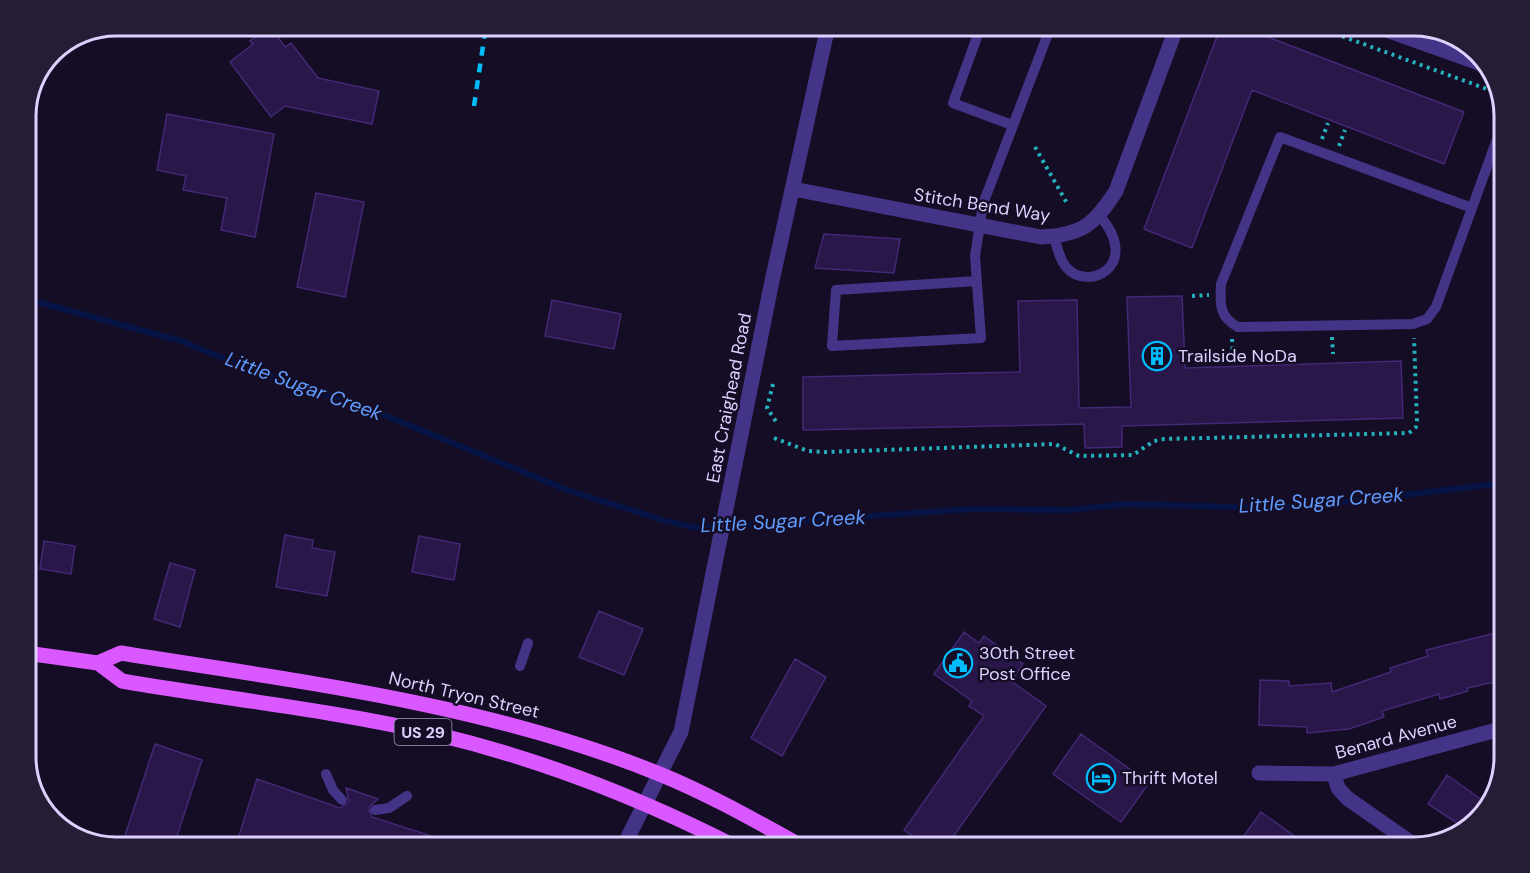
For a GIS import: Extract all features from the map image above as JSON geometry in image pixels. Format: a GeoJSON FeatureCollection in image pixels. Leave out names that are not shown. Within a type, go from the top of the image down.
{"type":"FeatureCollection","features":[{"type":"Feature","properties":{"kind":"main road","name":"North Tryon Street"},"geometry":{"type":"LineString","coordinates":[[98,663],[122,652],[407,701],[541,733],[659,774],[749,817],[784,837]]}},
{"type":"Feature","properties":{"kind":"main road","name":"North Tryon Street"},"geometry":{"type":"LineString","coordinates":[[36,654],[98,663],[122,681],[351,718],[451,738],[538,763],[645,803],[714,837]]}},
{"type":"Feature","properties":{"kind":"street","name":"East Craighead Road"},"geometry":{"type":"LineString","coordinates":[[628,837],[659,774],[673,753],[681,732],[826,36]]}},
{"type":"Feature","properties":{"kind":"street","name":"Stitch Bend Way"},"geometry":{"type":"LineString","coordinates":[[793,189],[978,227],[1041,237],[1066,236],[1087,227],[1099,215],[1116,191],[1173,36]]}},
{"type":"Feature","properties":{"kind":"street"},"geometry":{"type":"LineString","coordinates":[[1404,36],[1472,61]]}},
{"type":"Feature","properties":{"kind":"street","name":"Benard Avenue"},"geometry":{"type":"LineString","coordinates":[[1259,773],[1334,774],[1494,731]]}},
{"type":"Feature","properties":{"kind":"street"},"geometry":{"type":"LineString","coordinates":[[1334,774],[1338,788],[1347,798],[1403,837]]}},
{"type":"Feature","properties":{"kind":"lane"},"geometry":{"type":"LineString","coordinates":[[977,36],[953,103],[1012,126]]}},
{"type":"Feature","properties":{"kind":"lane"},"geometry":{"type":"LineString","coordinates":[[977,281],[836,290],[832,346],[981,338],[977,281],[975,256],[983,204],[1047,36]]}},
{"type":"Feature","properties":{"kind":"lane"},"geometry":{"type":"LineString","coordinates":[[1472,208],[1280,137],[1221,284],[1220,307],[1227,321],[1238,327],[1413,324],[1427,319],[1436,307],[1472,208],[1494,148]]}},
{"type":"Feature","properties":{"kind":"lane"},"geometry":{"type":"LineString","coordinates":[[1054,236],[1067,268],[1079,276],[1093,277],[1107,270],[1116,259],[1118,246],[1113,231],[1099,215]]}},
{"type":"Feature","properties":{"kind":"lane"},"geometry":{"type":"LineString","coordinates":[[519,666],[528,643]]}},
{"type":"Feature","properties":{"kind":"lane"},"geometry":{"type":"LineString","coordinates":[[326,774],[333,790],[342,800]]}},
{"type":"Feature","properties":{"kind":"lane"},"geometry":{"type":"LineString","coordinates":[[375,810],[389,808],[407,796]]}},
{"type":"Feature","properties":{"kind":"path"},"geometry":{"type":"LineString","coordinates":[[1341,36],[1490,90]]}},
{"type":"Feature","properties":{"kind":"path"},"geometry":{"type":"LineString","coordinates":[[1035,147],[1068,205]]}},
{"type":"Feature","properties":{"kind":"path"},"geometry":{"type":"LineString","coordinates":[[774,438],[808,451],[1055,444],[1079,456],[1133,455],[1154,441],[1164,440],[1409,434],[1416,427],[1417,421],[1414,331]]}},
{"type":"Feature","properties":{"kind":"path"},"geometry":{"type":"LineString","coordinates":[[772,384],[767,408],[777,423]]}},
{"type":"Feature","properties":{"kind":"building"},"geometry":{"type":"Polygon","coordinates":[[[257,36],[277,36],[285,47],[291,43],[318,78],[379,91],[372,124],[285,106],[271,117],[230,62],[253,44],[250,41],[257,36]]]}},
{"type":"Feature","properties":{"kind":"building"},"geometry":{"type":"Polygon","coordinates":[[[1217,36],[1265,36],[1464,112],[1444,164],[1252,90],[1192,248],[1144,229],[1217,36]]]}},
{"type":"Feature","properties":{"kind":"building"},"geometry":{"type":"Polygon","coordinates":[[[167,114],[274,134],[255,237],[221,230],[227,198],[183,190],[186,176],[157,170],[167,114]]]}},
{"type":"Feature","properties":{"kind":"building"},"geometry":{"type":"Polygon","coordinates":[[[316,193],[364,202],[345,297],[297,287],[316,193]]]}},
{"type":"Feature","properties":{"kind":"building"},"geometry":{"type":"Polygon","coordinates":[[[824,234],[900,239],[894,273],[815,268],[824,234]]]}},
{"type":"Feature","properties":{"kind":"building"},"geometry":{"type":"Polygon","coordinates":[[[1182,296],[1185,368],[1401,361],[1403,418],[1122,426],[1122,447],[1085,448],[1084,424],[803,430],[803,377],[1020,372],[1018,301],[1077,300],[1079,408],[1131,407],[1127,297],[1182,296]]]}},
{"type":"Feature","properties":{"kind":"building"},"geometry":{"type":"Polygon","coordinates":[[[552,300],[621,314],[614,349],[545,336],[552,300]]]}},
{"type":"Feature","properties":{"kind":"building"},"geometry":{"type":"Polygon","coordinates":[[[285,535],[313,540],[312,548],[335,552],[327,596],[276,587],[285,535]]]}},
{"type":"Feature","properties":{"kind":"building"},"geometry":{"type":"Polygon","coordinates":[[[419,536],[460,544],[454,580],[412,572],[419,536]]]}},
{"type":"Feature","properties":{"kind":"building"},"geometry":{"type":"Polygon","coordinates":[[[44,541],[75,546],[71,574],[40,569],[44,541]]]}},
{"type":"Feature","properties":{"kind":"building"},"geometry":{"type":"Polygon","coordinates":[[[170,563],[195,570],[180,627],[154,619],[170,563]]]}},
{"type":"Feature","properties":{"kind":"building"},"geometry":{"type":"Polygon","coordinates":[[[599,611],[643,629],[624,675],[579,657],[599,611]]]}},
{"type":"Feature","properties":{"kind":"building"},"geometry":{"type":"Polygon","coordinates":[[[964,632],[979,643],[984,636],[1023,664],[1011,681],[1046,706],[953,837],[914,837],[904,830],[984,716],[969,706],[972,701],[934,674],[964,632]]]}},
{"type":"Feature","properties":{"kind":"building"},"geometry":{"type":"Polygon","coordinates":[[[1494,633],[1494,682],[1467,688],[1468,691],[1440,699],[1439,694],[1382,711],[1384,717],[1349,729],[1307,733],[1307,727],[1259,725],[1260,680],[1289,681],[1289,686],[1331,683],[1332,692],[1391,672],[1390,668],[1428,656],[1426,650],[1494,633]]]}},
{"type":"Feature","properties":{"kind":"building"},"geometry":{"type":"Polygon","coordinates":[[[795,659],[826,677],[782,756],[751,738],[795,659]]]}},
{"type":"Feature","properties":{"kind":"building","name":"Thrift Motel"},"geometry":{"type":"Polygon","coordinates":[[[1081,734],[1149,783],[1121,822],[1053,774],[1081,734]]]}},
{"type":"Feature","properties":{"kind":"building"},"geometry":{"type":"Polygon","coordinates":[[[155,744],[202,760],[177,837],[125,837],[155,744]]]}},
{"type":"Feature","properties":{"kind":"building"},"geometry":{"type":"Polygon","coordinates":[[[1447,775],[1481,800],[1471,814],[1458,824],[1428,804],[1447,775]]]}},
{"type":"Feature","properties":{"kind":"building"},"geometry":{"type":"Polygon","coordinates":[[[257,779],[340,808],[349,802],[346,788],[378,799],[368,808],[372,817],[434,837],[239,837],[257,779]]]}},
{"type":"Feature","properties":{"kind":"building"},"geometry":{"type":"Polygon","coordinates":[[[1261,812],[1296,837],[1243,837],[1261,812]]]}},
{"type":"Feature","properties":{"kind":"waterway","name":"Little Sugar Creek"},"geometry":{"type":"LineString","coordinates":[[36,302],[181,341],[259,373],[364,407],[570,491],[666,521],[698,528],[972,509],[1071,510],[1126,504],[1271,508],[1354,501],[1494,484]]}},
{"type":"Feature","properties":{"kind":"railway"},"geometry":{"type":"LineString","coordinates":[[474,106],[484,36]]}},
{"type":"Feature","properties":{"kind":"place","name":"Trailside NoDa"},"geometry":{"type":"Point","coordinates":[1157,356]}},
{"type":"Feature","properties":{"kind":"place","name":"30th Street Post Office"},"geometry":{"type":"Point","coordinates":[958,663]}},
{"type":"Feature","properties":{"kind":"place","name":"Thrift Motel"},"geometry":{"type":"Point","coordinates":[1101,778]}}]}
